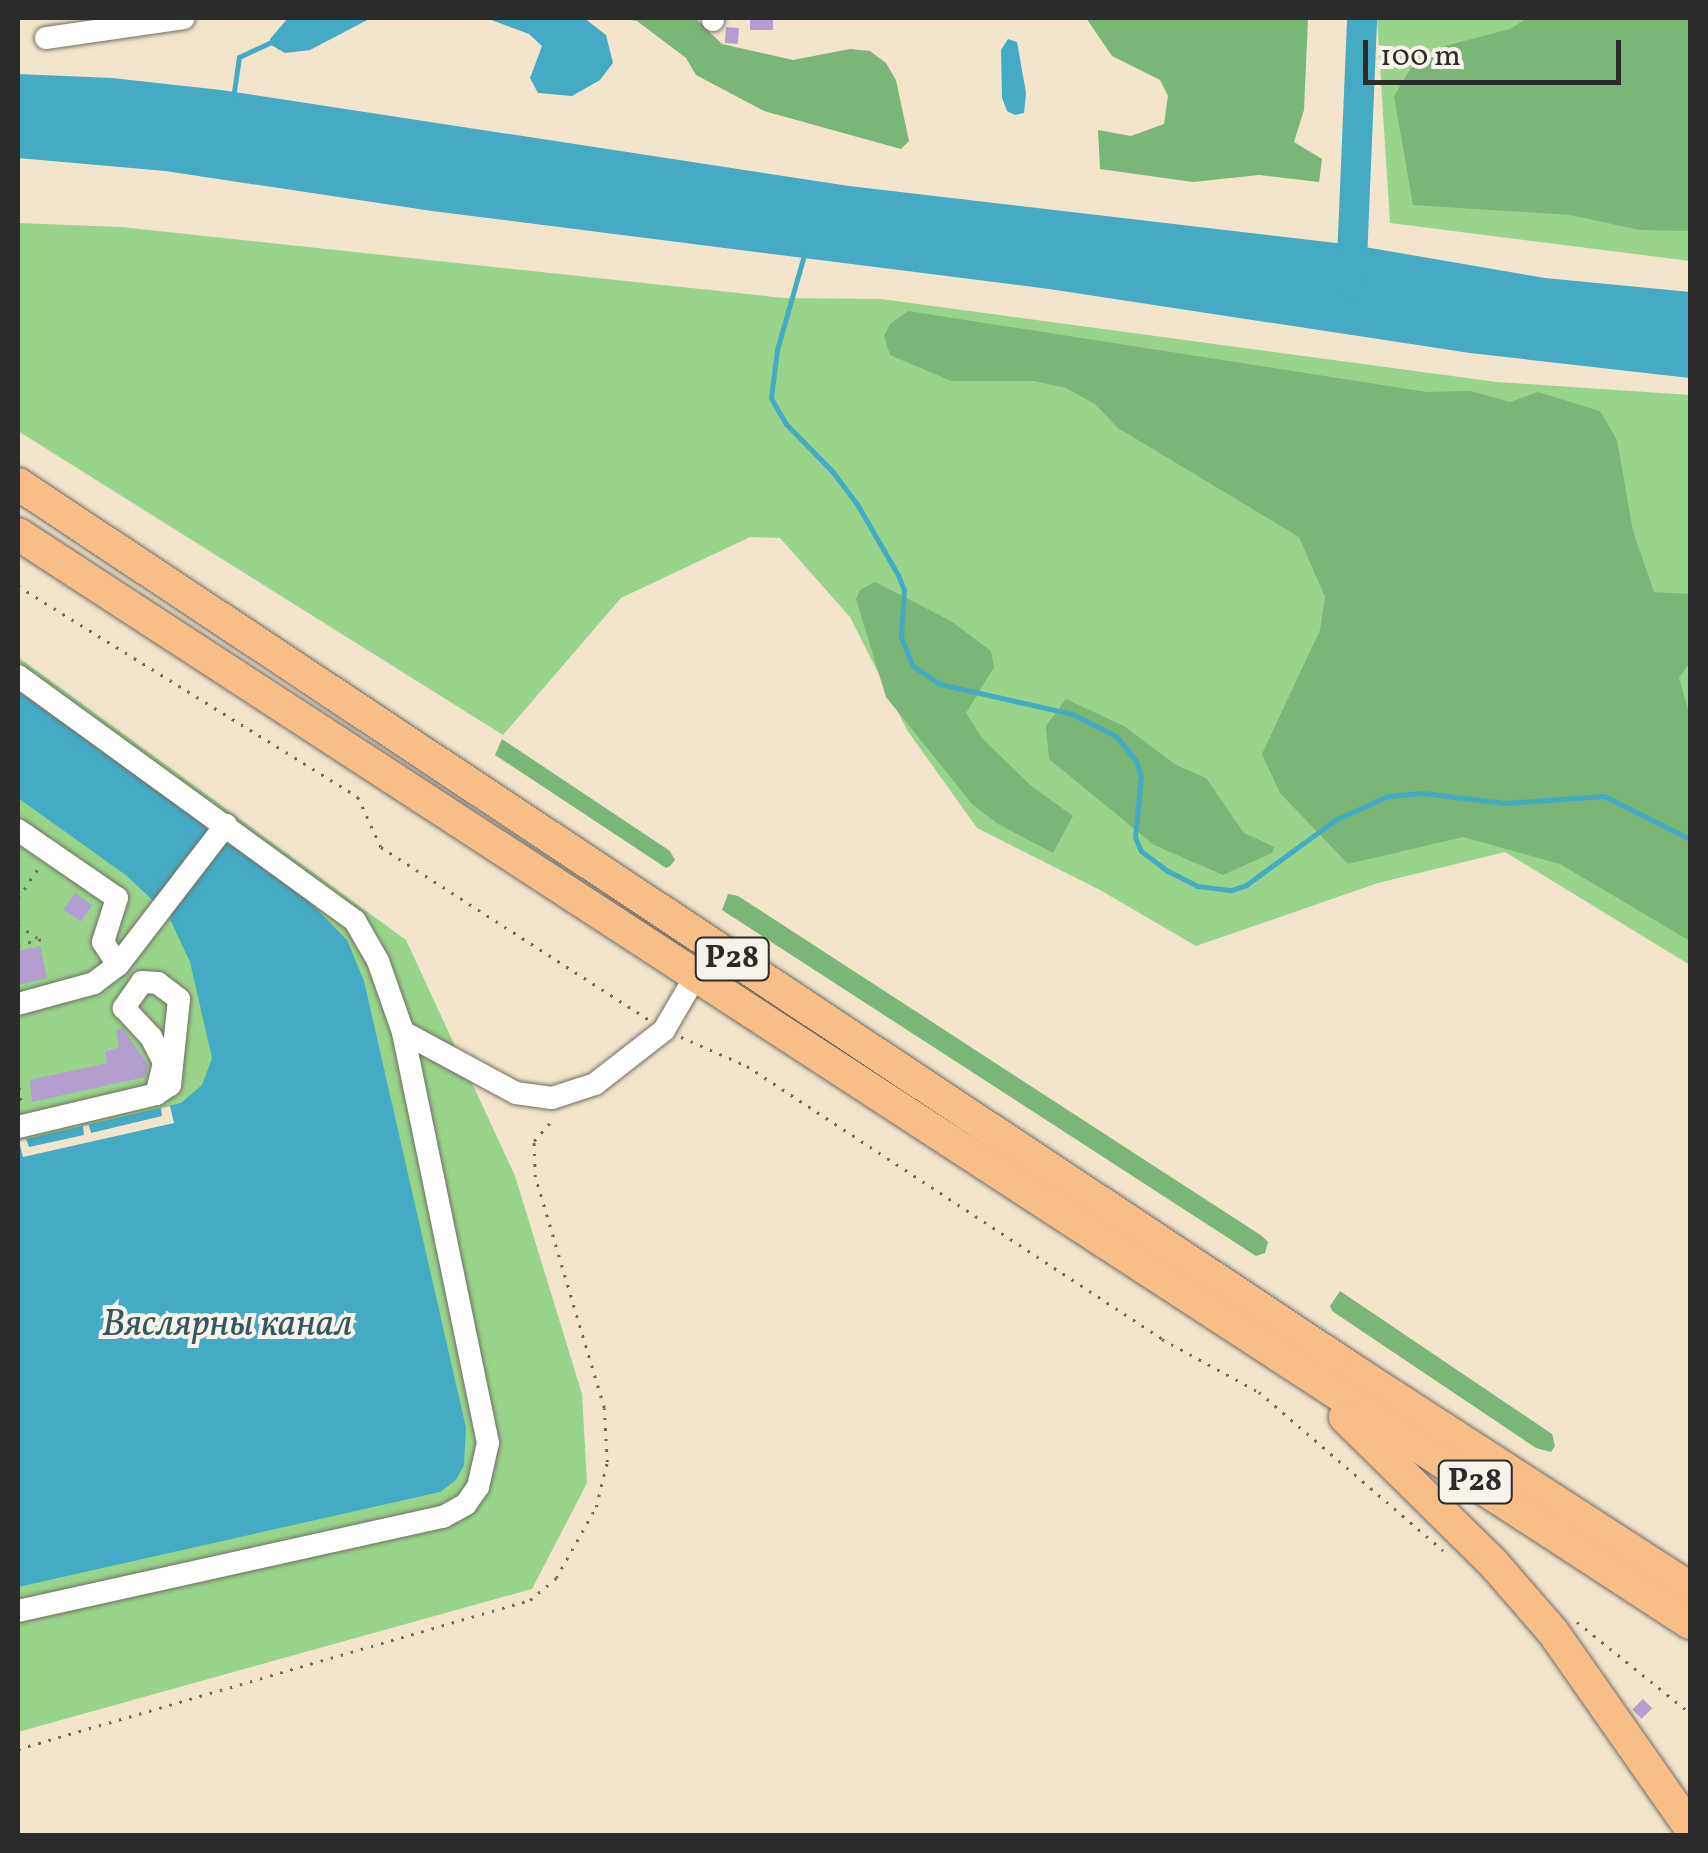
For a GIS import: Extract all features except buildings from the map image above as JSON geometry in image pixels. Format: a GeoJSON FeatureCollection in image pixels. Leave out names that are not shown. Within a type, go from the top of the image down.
{"type":"FeatureCollection","features":[{"type":"Feature","properties":{"kind":"highway","name":"Р28"},"geometry":{"type":"LineString","coordinates":[[18,484],[1342,1364],[1690,1588]]}},
{"type":"Feature","properties":{"kind":"highway","name":"Р28"},"geometry":{"type":"LineString","coordinates":[[18,534],[1690,1624]]}},
{"type":"Feature","properties":{"kind":"highway"},"geometry":{"type":"LineString","coordinates":[[1258,1344],[1362,1431],[1494,1564],[1553,1632],[1690,1828]]}},
{"type":"Feature","properties":{"kind":"lane"},"geometry":{"type":"LineString","coordinates":[[46,38],[184,18]]}},
{"type":"Feature","properties":{"kind":"lane"},"geometry":{"type":"LineString","coordinates":[[18,676],[354,920],[378,961],[403,1032],[488,1443],[478,1487],[466,1504],[443,1518],[18,1611]]}},
{"type":"Feature","properties":{"kind":"lane"},"geometry":{"type":"LineString","coordinates":[[18,1004],[94,982],[118,965],[224,827]]}},
{"type":"Feature","properties":{"kind":"lane"},"geometry":{"type":"LineString","coordinates":[[18,830],[117,898],[104,942],[118,965]]}},
{"type":"Feature","properties":{"kind":"lane"},"geometry":{"type":"LineString","coordinates":[[403,1032],[516,1092],[552,1098],[594,1084],[664,1030],[695,977]]}},
{"type":"Feature","properties":{"kind":"lane"},"geometry":{"type":"LineString","coordinates":[[20,1120],[156,1094]]}},
{"type":"Feature","properties":{"kind":"path"},"geometry":{"type":"LineString","coordinates":[[18,586],[358,797],[381,847],[664,1030],[746,1066],[1162,1339],[1259,1392],[1453,1558]]}},
{"type":"Feature","properties":{"kind":"path"},"geometry":{"type":"LineString","coordinates":[[18,898],[49,852]]}},
{"type":"Feature","properties":{"kind":"path"},"geometry":{"type":"LineString","coordinates":[[18,925],[40,940],[18,944]]}},
{"type":"Feature","properties":{"kind":"path"},"geometry":{"type":"LineString","coordinates":[[18,1077],[20,1120]]}},
{"type":"Feature","properties":{"kind":"path"},"geometry":{"type":"LineString","coordinates":[[1577,1622],[1690,1713]]}},
{"type":"Feature","properties":{"kind":"green space"},"geometry":{"type":"Polygon","coordinates":[[[619,18],[695,18],[722,44],[793,60],[850,49],[870,51],[886,63],[896,80],[909,141],[901,149],[764,111],[696,75],[686,58],[637,21],[619,18]]]}},
{"type":"Feature","properties":{"kind":"green space"},"geometry":{"type":"Polygon","coordinates":[[[1086,18],[1308,18],[1304,110],[1294,142],[1322,159],[1319,182],[1259,175],[1193,182],[1100,169],[1098,130],[1131,136],[1164,124],[1168,96],[1160,80],[1112,56],[1086,18]]]}},
{"type":"Feature","properties":{"kind":"green space"},"geometry":{"type":"Polygon","coordinates":[[[1377,18],[1690,18],[1690,261],[1390,223],[1377,18]]]}},
{"type":"Feature","properties":{"kind":"green space"},"geometry":{"type":"Polygon","coordinates":[[[1527,18],[1690,18],[1690,231],[1640,230],[1570,215],[1413,205],[1394,96],[1411,68],[1441,47],[1510,29],[1527,18]]]}},
{"type":"Feature","properties":{"kind":"green space"},"geometry":{"type":"Polygon","coordinates":[[[18,223],[121,227],[784,298],[881,299],[1497,382],[1690,395],[1690,965],[1505,852],[1378,883],[1196,946],[1100,890],[977,828],[907,730],[850,617],[780,538],[750,537],[621,598],[503,735],[18,431],[18,223]]]}},
{"type":"Feature","properties":{"kind":"green space"},"geometry":{"type":"Polygon","coordinates":[[[908,311],[1427,392],[1471,391],[1510,402],[1538,392],[1600,411],[1617,440],[1633,531],[1654,592],[1690,594],[1690,662],[1679,678],[1690,716],[1690,941],[1560,864],[1463,837],[1348,864],[1280,793],[1262,754],[1320,630],[1325,597],[1299,537],[1118,428],[1095,404],[1066,388],[1034,381],[951,381],[890,355],[884,336],[890,324],[908,311]]]}},
{"type":"Feature","properties":{"kind":"green space"},"geometry":{"type":"Polygon","coordinates":[[[875,582],[951,621],[991,651],[994,667],[966,713],[982,738],[1030,785],[1073,816],[1053,853],[998,824],[972,804],[886,697],[856,599],[860,590],[875,582]]]}},
{"type":"Feature","properties":{"kind":"green space"},"geometry":{"type":"Polygon","coordinates":[[[18,657],[406,940],[515,1176],[582,1394],[587,1483],[532,1589],[18,1732],[18,657]]]}},
{"type":"Feature","properties":{"kind":"green space"},"geometry":{"type":"Polygon","coordinates":[[[1066,699],[1124,726],[1176,765],[1206,778],[1244,833],[1274,847],[1272,853],[1223,875],[1154,845],[1049,759],[1046,726],[1066,699]]]}},
{"type":"Feature","properties":{"kind":"green space"},"geometry":{"type":"Polygon","coordinates":[[[502,739],[670,851],[675,860],[666,868],[495,755],[502,739]]]}},
{"type":"Feature","properties":{"kind":"green space"},"geometry":{"type":"Polygon","coordinates":[[[728,894],[738,896],[1262,1236],[1268,1242],[1265,1253],[1256,1256],[722,910],[728,894]]]}},
{"type":"Feature","properties":{"kind":"green space"},"geometry":{"type":"Polygon","coordinates":[[[1340,1291],[1552,1434],[1555,1446],[1551,1452],[1536,1448],[1332,1311],[1330,1306],[1340,1291]]]}},
{"type":"Feature","properties":{"kind":"water"},"geometry":{"type":"Polygon","coordinates":[[[288,18],[371,18],[310,50],[285,53],[271,45],[270,39],[288,18]]]}},
{"type":"Feature","properties":{"kind":"water"},"geometry":{"type":"Polygon","coordinates":[[[486,18],[584,18],[606,35],[613,63],[600,80],[572,96],[538,93],[530,78],[542,46],[529,34],[486,18]]]}},
{"type":"Feature","properties":{"kind":"water"},"geometry":{"type":"Polygon","coordinates":[[[1008,39],[1017,42],[1026,93],[1024,113],[1015,115],[1007,111],[1002,98],[1001,50],[1008,39]]]}},
{"type":"Feature","properties":{"kind":"water"},"geometry":{"type":"Polygon","coordinates":[[[18,74],[112,78],[221,90],[849,186],[1353,245],[1545,278],[1690,292],[1690,378],[1470,353],[1049,289],[432,211],[165,171],[18,158],[18,74]]]}},
{"type":"Feature","properties":{"kind":"water","name":"Вяслярны канал"},"geometry":{"type":"Polygon","coordinates":[[[18,691],[196,817],[218,841],[243,849],[296,888],[347,940],[364,981],[466,1428],[464,1465],[456,1480],[440,1492],[18,1587],[18,1141],[181,1103],[202,1085],[212,1058],[190,962],[168,915],[127,876],[18,798],[18,691]]]}},
{"type":"Feature","properties":{"kind":"pier"},"geometry":{"type":"Polygon","coordinates":[[[170,1106],[174,1123],[23,1157],[19,1141],[26,1139],[29,1147],[84,1135],[83,1126],[89,1125],[91,1133],[162,1116],[161,1108],[170,1106]]]}},
{"type":"Feature","properties":{"kind":"waterway"},"geometry":{"type":"LineString","coordinates":[[1351,284],[1362,18]]}},
{"type":"Feature","properties":{"kind":"waterway"},"geometry":{"type":"LineString","coordinates":[[233,98],[239,57],[274,41]]}},
{"type":"Feature","properties":{"kind":"waterway"},"geometry":{"type":"LineString","coordinates":[[804,255],[777,350],[771,398],[786,424],[832,471],[857,504],[898,575],[904,590],[901,637],[913,666],[940,684],[1072,714],[1116,736],[1136,761],[1141,776],[1135,837],[1141,851],[1168,871],[1197,886],[1231,890],[1246,885],[1335,820],[1388,796],[1423,793],[1504,803],[1604,796],[1690,839]]}}]}
